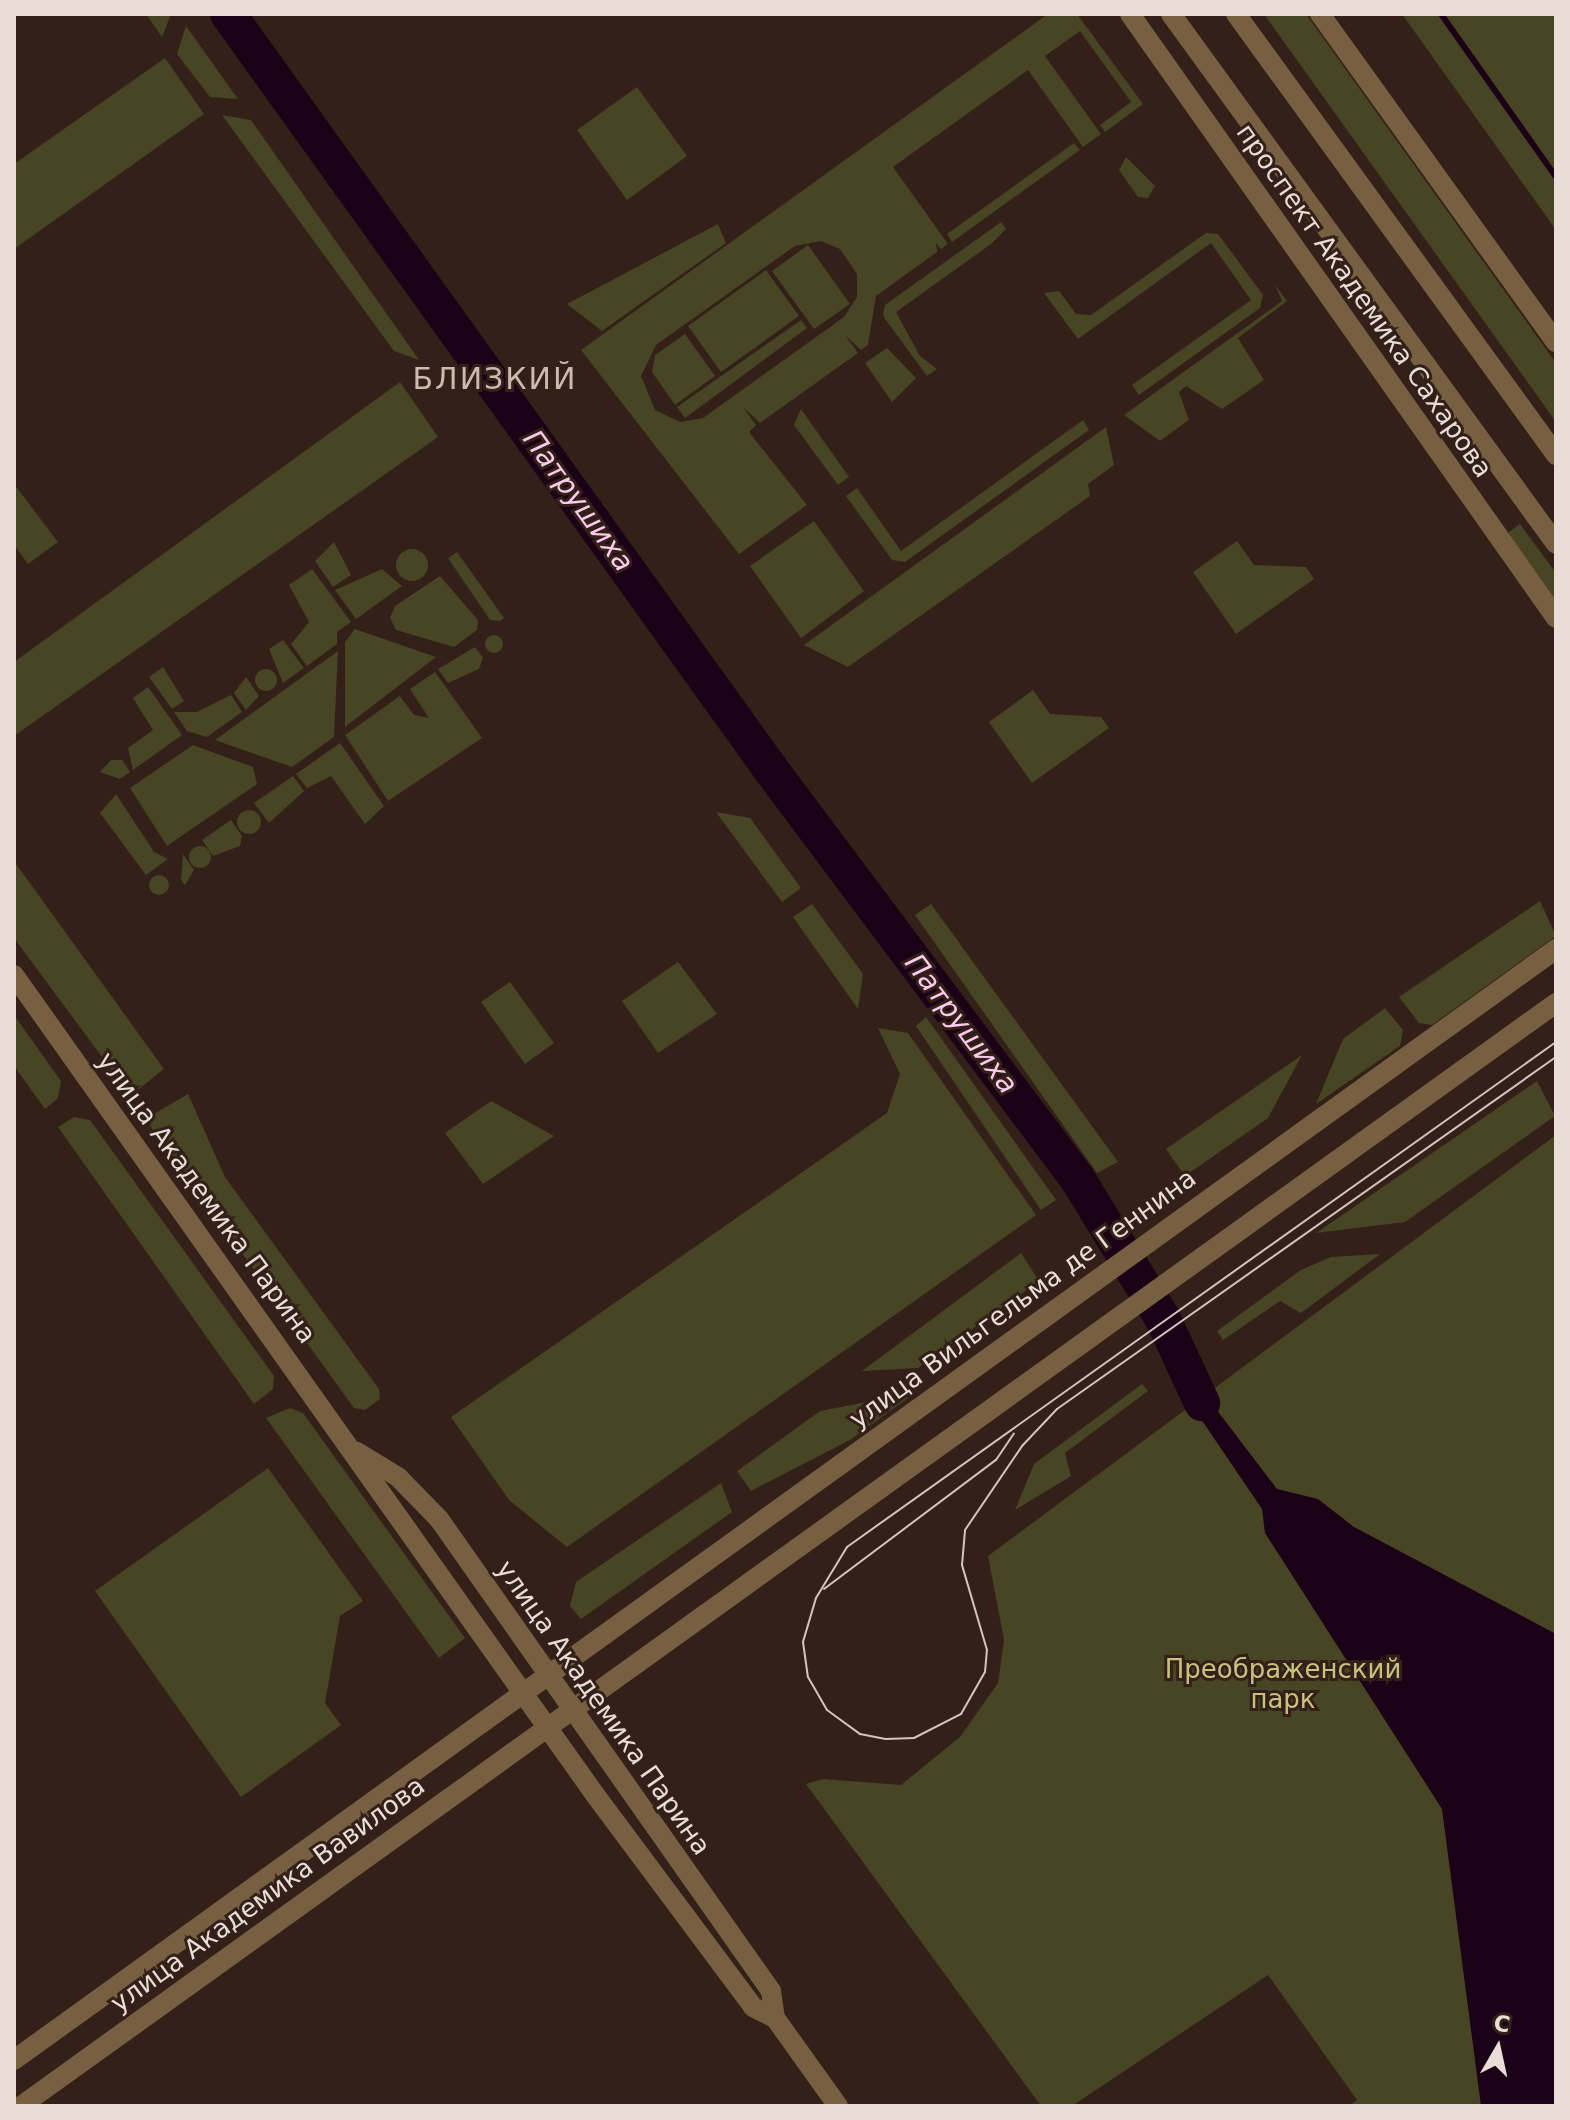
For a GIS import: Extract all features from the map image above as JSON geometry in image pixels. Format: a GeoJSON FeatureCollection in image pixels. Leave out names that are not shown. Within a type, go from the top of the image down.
{"type":"FeatureCollection","features":[{"type":"Feature","properties":{"kind":"street","name":"проспект Академика Сахарова"},"geometry":{"type":"LineString","coordinates":[[1130,14],[1556,618]]}},
{"type":"Feature","properties":{"kind":"street","name":"проспект Академика Сахарова"},"geometry":{"type":"LineString","coordinates":[[1171,14],[1556,544]]}},
{"type":"Feature","properties":{"kind":"street"},"geometry":{"type":"LineString","coordinates":[[1236,14],[1556,455]]}},
{"type":"Feature","properties":{"kind":"street"},"geometry":{"type":"LineString","coordinates":[[1320,14],[1556,342]]}},
{"type":"Feature","properties":{"kind":"street","name":"улица Вильгельма де Геннина"},"geometry":{"type":"LineString","coordinates":[[520,1689],[1556,949]]}},
{"type":"Feature","properties":{"kind":"street","name":"улица Академика Парина"},"geometry":{"type":"LineString","coordinates":[[14,975],[357,1452],[376,1490],[546,1726],[753,2007],[775,2018]]}},
{"type":"Feature","properties":{"kind":"street"},"geometry":{"type":"LineString","coordinates":[[546,1726],[1556,1003]]}},
{"type":"Feature","properties":{"kind":"street","name":"улица Академика Парина"},"geometry":{"type":"LineString","coordinates":[[357,1452],[398,1477],[439,1519],[771,1991],[775,2018],[838,2106]]}},
{"type":"Feature","properties":{"kind":"street","name":"улица Академика Вавилова"},"geometry":{"type":"LineString","coordinates":[[14,2060],[520,1689]]}},
{"type":"Feature","properties":{"kind":"street","name":"улица Академика Вавилова"},"geometry":{"type":"LineString","coordinates":[[21,2106],[546,1726]]}},
{"type":"Feature","properties":{"kind":"green space"},"geometry":{"type":"Polygon","coordinates":[[[146,14],[171,14],[162,37],[146,14]]]}},
{"type":"Feature","properties":{"kind":"green space"},"geometry":{"type":"Polygon","coordinates":[[[1048,14],[1077,14],[1143,104],[1105,132],[1100,125],[1131,102],[1080,31],[1045,56],[1101,134],[1083,147],[1028,70],[893,167],[948,244],[941,249],[936,243],[937,252],[876,296],[868,345],[861,350],[845,335],[858,353],[760,423],[743,407],[756,425],[749,432],[807,505],[739,554],[581,350],[1048,14]],[[821,241],[795,246],[656,345],[641,376],[655,410],[680,422],[703,418],[844,317],[857,297],[857,274],[840,249],[821,241]]]}},
{"type":"Feature","properties":{"kind":"green space"},"geometry":{"type":"Polygon","coordinates":[[[1264,14],[1306,14],[1556,363],[1556,422],[1264,14]]]}},
{"type":"Feature","properties":{"kind":"green space"},"geometry":{"type":"Polygon","coordinates":[[[1402,14],[1556,14],[1556,230],[1402,14]]]}},
{"type":"Feature","properties":{"kind":"green space"},"geometry":{"type":"Polygon","coordinates":[[[186,26],[238,99],[210,97],[177,54],[186,26]]]}},
{"type":"Feature","properties":{"kind":"green space"},"geometry":{"type":"Polygon","coordinates":[[[165,58],[204,114],[14,249],[14,164],[165,58]]]}},
{"type":"Feature","properties":{"kind":"green space"},"geometry":{"type":"Polygon","coordinates":[[[637,87],[687,156],[627,200],[577,130],[637,87]]]}},
{"type":"Feature","properties":{"kind":"green space"},"geometry":{"type":"Polygon","coordinates":[[[222,115],[251,120],[419,360],[394,351],[222,115]]]}},
{"type":"Feature","properties":{"kind":"green space"},"geometry":{"type":"Polygon","coordinates":[[[1074,143],[1080,150],[952,242],[947,234],[1074,143]]]}},
{"type":"Feature","properties":{"kind":"green space"},"geometry":{"type":"Polygon","coordinates":[[[1126,157],[1155,186],[1148,198],[1138,197],[1119,170],[1126,157]]]}},
{"type":"Feature","properties":{"kind":"green space"},"geometry":{"type":"Polygon","coordinates":[[[1001,222],[1006,229],[991,244],[896,312],[920,356],[937,369],[927,376],[883,316],[885,305],[1001,222]]]}},
{"type":"Feature","properties":{"kind":"green space"},"geometry":{"type":"Polygon","coordinates":[[[718,224],[726,243],[602,331],[567,304],[718,224]]]}},
{"type":"Feature","properties":{"kind":"green space"},"geometry":{"type":"Polygon","coordinates":[[[1206,233],[1218,234],[1263,295],[1260,308],[1139,395],[1132,385],[1251,300],[1211,243],[1078,339],[1044,293],[1059,291],[1076,314],[1091,315],[1206,233]]]}},
{"type":"Feature","properties":{"kind":"green space"},"geometry":{"type":"Polygon","coordinates":[[[808,245],[850,304],[814,329],[772,271],[808,245]]]}},
{"type":"Feature","properties":{"kind":"green space"},"geometry":{"type":"Polygon","coordinates":[[[766,270],[799,316],[721,372],[688,326],[766,270]]]}},
{"type":"Feature","properties":{"kind":"green space"},"geometry":{"type":"Polygon","coordinates":[[[1275,285],[1287,301],[1238,338],[1264,380],[1222,409],[1186,386],[1179,392],[1189,420],[1160,441],[1124,415],[1282,301],[1275,285]]]}},
{"type":"Feature","properties":{"kind":"green space"},"geometry":{"type":"Polygon","coordinates":[[[801,320],[807,328],[685,418],[677,407],[801,320]]]}},
{"type":"Feature","properties":{"kind":"green space"},"geometry":{"type":"Polygon","coordinates":[[[685,334],[715,376],[675,405],[652,372],[655,355],[685,334]]]}},
{"type":"Feature","properties":{"kind":"green space"},"geometry":{"type":"Polygon","coordinates":[[[887,348],[916,378],[892,402],[865,363],[887,348]]]}},
{"type":"Feature","properties":{"kind":"green space"},"geometry":{"type":"Polygon","coordinates":[[[400,382],[438,437],[14,736],[14,662],[400,382]]]}},
{"type":"Feature","properties":{"kind":"green space"},"geometry":{"type":"Polygon","coordinates":[[[801,409],[849,477],[838,485],[794,425],[801,409]]]}},
{"type":"Feature","properties":{"kind":"green space"},"geometry":{"type":"Polygon","coordinates":[[[1083,420],[1089,430],[905,562],[892,560],[846,496],[857,488],[901,551],[1083,420]]]}},
{"type":"Feature","properties":{"kind":"green space"},"geometry":{"type":"Polygon","coordinates":[[[1106,427],[1114,465],[1088,484],[1090,496],[848,667],[804,645],[1106,427]]]}},
{"type":"Feature","properties":{"kind":"green space"},"geometry":{"type":"Polygon","coordinates":[[[14,484],[58,542],[28,564],[14,545],[14,484]]]}},
{"type":"Feature","properties":{"kind":"green space"},"geometry":{"type":"Polygon","coordinates":[[[814,521],[864,591],[801,638],[750,566],[814,521]]]}},
{"type":"Feature","properties":{"kind":"green space"},"geometry":{"type":"Polygon","coordinates":[[[1520,524],[1556,573],[1556,604],[1505,535],[1520,524]]]}},
{"type":"Feature","properties":{"kind":"green space"},"geometry":{"type":"Polygon","coordinates":[[[1237,541],[1254,565],[1306,567],[1314,579],[1236,634],[1193,572],[1237,541]]]}},
{"type":"Feature","properties":{"kind":"green space"},"geometry":{"type":"Polygon","coordinates":[[[334,542],[351,575],[333,587],[315,561],[334,542]]]}},
{"type":"Feature","properties":{"kind":"green space"},"geometry":{"type":"Polygon","coordinates":[[[412,549],[423,554],[428,565],[423,576],[412,581],[401,576],[396,565],[401,554],[412,549]]]}},
{"type":"Feature","properties":{"kind":"green space"},"geometry":{"type":"Polygon","coordinates":[[[457,552],[504,618],[500,621],[490,620],[448,558],[457,552]]]}},
{"type":"Feature","properties":{"kind":"green space"},"geometry":{"type":"Polygon","coordinates":[[[312,569],[351,622],[337,632],[337,644],[307,666],[291,644],[309,622],[289,585],[312,569]]]}},
{"type":"Feature","properties":{"kind":"green space"},"geometry":{"type":"Polygon","coordinates":[[[382,569],[402,586],[356,619],[335,590],[382,569]]]}},
{"type":"Feature","properties":{"kind":"green space"},"geometry":{"type":"Polygon","coordinates":[[[440,576],[478,620],[477,630],[454,647],[396,630],[390,618],[395,606],[440,576]]]}},
{"type":"Feature","properties":{"kind":"green space"},"geometry":{"type":"Polygon","coordinates":[[[355,629],[436,657],[345,727],[345,642],[355,629]]]}},
{"type":"Feature","properties":{"kind":"green space"},"geometry":{"type":"Polygon","coordinates":[[[494,635],[503,644],[494,653],[485,644],[494,635]]]}},
{"type":"Feature","properties":{"kind":"green space"},"geometry":{"type":"Polygon","coordinates":[[[283,640],[304,668],[283,683],[269,649],[283,640]]]}},
{"type":"Feature","properties":{"kind":"green space"},"geometry":{"type":"Polygon","coordinates":[[[475,647],[483,658],[479,669],[448,683],[438,669],[475,647]]]}},
{"type":"Feature","properties":{"kind":"green space"},"geometry":{"type":"Polygon","coordinates":[[[338,651],[334,737],[292,767],[215,740],[338,651]]]}},
{"type":"Feature","properties":{"kind":"green space"},"geometry":{"type":"Polygon","coordinates":[[[163,667],[184,701],[172,709],[149,677],[163,667]]]}},
{"type":"Feature","properties":{"kind":"green space"},"geometry":{"type":"Polygon","coordinates":[[[266,669],[274,672],[277,680],[274,688],[266,691],[258,688],[255,680],[258,672],[266,669]]]}},
{"type":"Feature","properties":{"kind":"green space"},"geometry":{"type":"Polygon","coordinates":[[[435,672],[482,738],[388,801],[345,735],[400,696],[414,715],[429,718],[410,689],[435,672]]]}},
{"type":"Feature","properties":{"kind":"green space"},"geometry":{"type":"Polygon","coordinates":[[[246,677],[259,696],[246,710],[234,693],[246,677]]]}},
{"type":"Feature","properties":{"kind":"green space"},"geometry":{"type":"Polygon","coordinates":[[[148,687],[182,735],[133,770],[128,748],[153,730],[133,698],[148,687]]]}},
{"type":"Feature","properties":{"kind":"green space"},"geometry":{"type":"Polygon","coordinates":[[[1033,690],[1050,714],[1101,717],[1109,728],[1032,783],[989,722],[1033,690]]]}},
{"type":"Feature","properties":{"kind":"green space"},"geometry":{"type":"Polygon","coordinates":[[[231,695],[242,712],[207,737],[187,731],[174,712],[197,712],[231,695]]]}},
{"type":"Feature","properties":{"kind":"green space"},"geometry":{"type":"Polygon","coordinates":[[[340,743],[384,806],[365,824],[331,776],[307,788],[296,774],[340,743]]]}},
{"type":"Feature","properties":{"kind":"green space"},"geometry":{"type":"Polygon","coordinates":[[[193,745],[253,767],[257,784],[167,846],[130,788],[193,745]]]}},
{"type":"Feature","properties":{"kind":"green space"},"geometry":{"type":"Polygon","coordinates":[[[111,760],[122,760],[130,772],[120,779],[100,772],[111,760]]]}},
{"type":"Feature","properties":{"kind":"green space"},"geometry":{"type":"Polygon","coordinates":[[[293,776],[304,791],[269,823],[254,803],[293,776]]]}},
{"type":"Feature","properties":{"kind":"green space"},"geometry":{"type":"Polygon","coordinates":[[[116,794],[154,852],[168,859],[146,875],[100,813],[116,794]]]}},
{"type":"Feature","properties":{"kind":"green space"},"geometry":{"type":"Polygon","coordinates":[[[249,810],[258,813],[261,822],[258,831],[249,834],[240,831],[237,822],[240,813],[249,810]]]}},
{"type":"Feature","properties":{"kind":"green space"},"geometry":{"type":"Polygon","coordinates":[[[716,812],[750,818],[801,888],[782,902],[716,812]]]}},
{"type":"Feature","properties":{"kind":"green space"},"geometry":{"type":"Polygon","coordinates":[[[231,820],[242,836],[240,846],[213,856],[202,840],[231,820]]]}},
{"type":"Feature","properties":{"kind":"green space"},"geometry":{"type":"Polygon","coordinates":[[[200,846],[208,849],[211,857],[208,865],[200,868],[192,865],[189,857],[192,849],[200,846]]]}},
{"type":"Feature","properties":{"kind":"green space"},"geometry":{"type":"Polygon","coordinates":[[[183,854],[194,870],[185,885],[181,880],[183,854]]]}},
{"type":"Feature","properties":{"kind":"green space"},"geometry":{"type":"Polygon","coordinates":[[[14,861],[164,1069],[139,1089],[125,1088],[14,938],[14,861]]]}},
{"type":"Feature","properties":{"kind":"green space"},"geometry":{"type":"Polygon","coordinates":[[[159,875],[166,878],[169,885],[166,892],[159,895],[152,892],[149,885],[152,878],[159,875]]]}},
{"type":"Feature","properties":{"kind":"green space"},"geometry":{"type":"Polygon","coordinates":[[[1540,901],[1556,936],[1432,1025],[1419,1023],[1399,997],[1540,901]]]}},
{"type":"Feature","properties":{"kind":"green space"},"geometry":{"type":"Polygon","coordinates":[[[812,904],[863,974],[858,1009],[793,917],[812,904]]]}},
{"type":"Feature","properties":{"kind":"green space"},"geometry":{"type":"Polygon","coordinates":[[[931,904],[1118,1162],[1097,1173],[915,915],[931,904]]]}},
{"type":"Feature","properties":{"kind":"green space"},"geometry":{"type":"Polygon","coordinates":[[[678,962],[717,1014],[658,1053],[622,1001],[678,962]]]}},
{"type":"Feature","properties":{"kind":"green space"},"geometry":{"type":"Polygon","coordinates":[[[510,982],[554,1043],[525,1064],[481,1002],[510,982]]]}},
{"type":"Feature","properties":{"kind":"green space"},"geometry":{"type":"Polygon","coordinates":[[[1385,1008],[1403,1030],[1400,1046],[1316,1104],[1343,1039],[1385,1008]]]}},
{"type":"Feature","properties":{"kind":"green space"},"geometry":{"type":"Polygon","coordinates":[[[14,1015],[61,1081],[58,1098],[45,1109],[14,1066],[14,1015]]]}},
{"type":"Feature","properties":{"kind":"green space"},"geometry":{"type":"Polygon","coordinates":[[[926,1017],[1056,1200],[1041,1210],[916,1026],[926,1017]]]}},
{"type":"Feature","properties":{"kind":"green space"},"geometry":{"type":"Polygon","coordinates":[[[878,1028],[908,1033],[1036,1215],[567,1547],[509,1500],[451,1417],[887,1113],[900,1074],[878,1028]]]}},
{"type":"Feature","properties":{"kind":"green space"},"geometry":{"type":"Polygon","coordinates":[[[1302,1055],[1268,1118],[1185,1176],[1166,1149],[1302,1055]]]}},
{"type":"Feature","properties":{"kind":"green space"},"geometry":{"type":"Polygon","coordinates":[[[1537,1081],[1555,1116],[1405,1222],[1316,1233],[1537,1081]]]}},
{"type":"Feature","properties":{"kind":"green space"},"geometry":{"type":"Polygon","coordinates":[[[188,1094],[225,1177],[379,1389],[380,1399],[365,1410],[354,1408],[150,1126],[154,1114],[188,1094]]]}},
{"type":"Feature","properties":{"kind":"green space"},"geometry":{"type":"Polygon","coordinates":[[[491,1101],[554,1136],[483,1184],[445,1133],[491,1101]]]}},
{"type":"Feature","properties":{"kind":"green space"},"geometry":{"type":"Polygon","coordinates":[[[74,1117],[90,1120],[274,1376],[273,1389],[254,1404],[58,1127],[74,1117]]]}},
{"type":"Feature","properties":{"kind":"green space","name":"Преображенский парк"},"geometry":{"type":"Polygon","coordinates":[[[1556,1135],[1556,2106],[1349,2106],[1357,2100],[1268,1975],[1072,2106],[1041,2106],[806,1784],[823,1779],[901,1785],[960,1737],[998,1683],[1004,1640],[988,1556],[1556,1135]]]}},
{"type":"Feature","properties":{"kind":"green space"},"geometry":{"type":"Polygon","coordinates":[[[1021,1253],[1039,1281],[918,1368],[862,1371],[1021,1253]]]}},
{"type":"Feature","properties":{"kind":"green space"},"geometry":{"type":"Polygon","coordinates":[[[1380,1254],[1301,1313],[1280,1301],[1223,1340],[1217,1331],[1301,1270],[1331,1257],[1380,1254]]]}},
{"type":"Feature","properties":{"kind":"green space"},"geometry":{"type":"Polygon","coordinates":[[[1142,1384],[1148,1391],[1065,1453],[1071,1476],[1015,1510],[1034,1464],[1142,1384]]]}},
{"type":"Feature","properties":{"kind":"green space"},"geometry":{"type":"Polygon","coordinates":[[[903,1395],[908,1398],[850,1440],[751,1491],[737,1471],[820,1411],[903,1395]]]}},
{"type":"Feature","properties":{"kind":"green space"},"geometry":{"type":"Polygon","coordinates":[[[290,1408],[303,1413],[465,1638],[439,1658],[266,1418],[290,1408]]]}},
{"type":"Feature","properties":{"kind":"green space"},"geometry":{"type":"Polygon","coordinates":[[[268,1468],[363,1601],[340,1616],[325,1703],[341,1725],[241,1797],[95,1591],[268,1468]]]}},
{"type":"Feature","properties":{"kind":"green space"},"geometry":{"type":"Polygon","coordinates":[[[721,1483],[732,1512],[581,1619],[570,1606],[576,1582],[721,1483]]]}},
{"type":"Feature","properties":{"kind":"shaded area"},"geometry":{"type":"Polygon","coordinates":[[[1190,1353],[1216,1409],[1277,1489],[1318,1499],[1354,1527],[1556,1634],[1556,2106],[1481,2106],[1442,1809],[1265,1533],[1262,1509],[1167,1369],[1190,1353]]]}},
{"type":"Feature","properties":{"kind":"waterway","name":"Патрушиха"},"geometry":{"type":"LineString","coordinates":[[228,14],[769,767],[1079,1181],[1163,1319],[1202,1403]]}},
{"type":"Feature","properties":{"kind":"waterway"},"geometry":{"type":"LineString","coordinates":[[1441,14],[1556,177]]}},
{"type":"Feature","properties":{"kind":"tram line"},"geometry":{"type":"LineString","coordinates":[[1556,1042],[847,1547],[816,1598],[803,1642],[808,1677],[827,1710],[860,1734],[886,1739],[914,1738],[961,1714],[985,1672],[987,1650],[962,1565],[965,1530],[1022,1446],[1057,1409],[1556,1057]]}},
{"type":"Feature","properties":{"kind":"tram line"},"geometry":{"type":"LineString","coordinates":[[824,1589],[996,1460],[1014,1433]]}},
{"type":"Feature","properties":{"kind":"district","name":"БЛИЗКИЙ"},"geometry":{"type":"Point","coordinates":[495,379]}}]}
